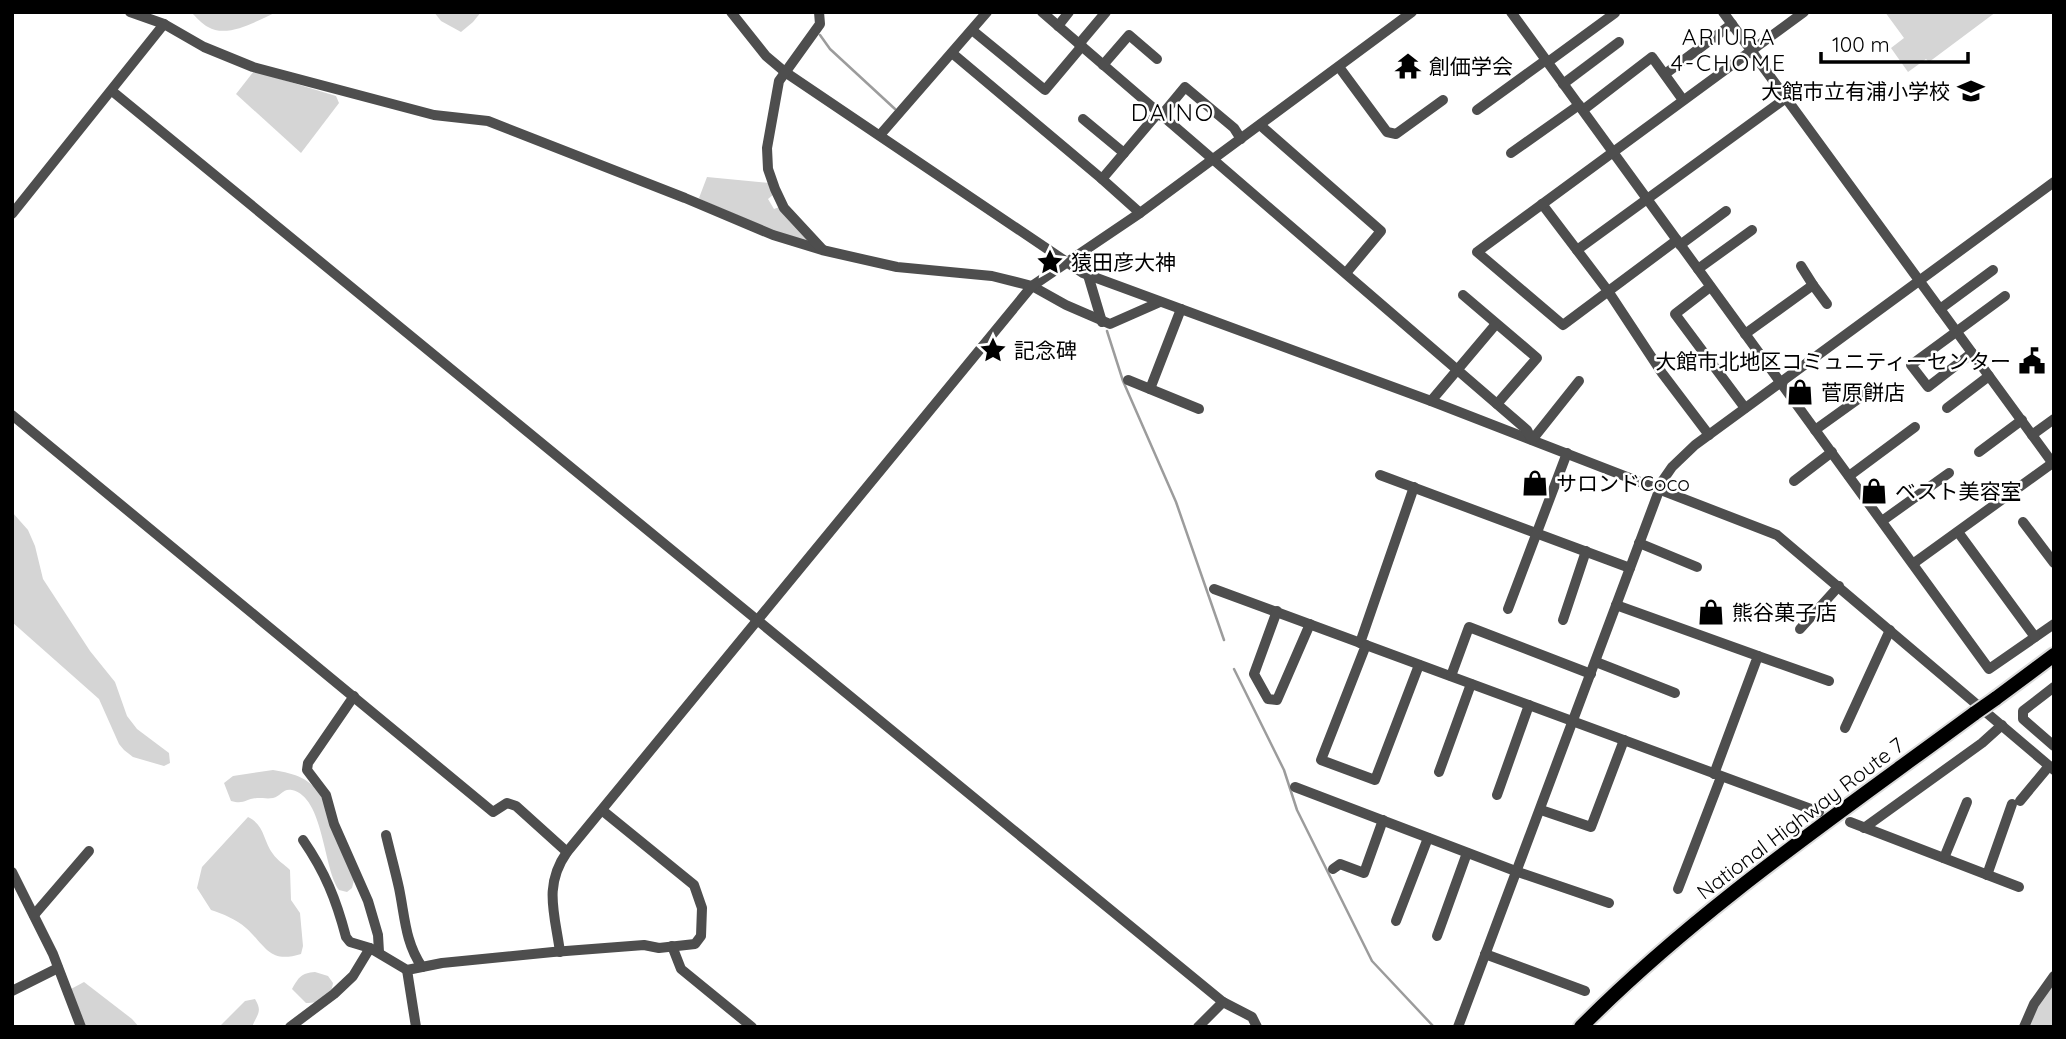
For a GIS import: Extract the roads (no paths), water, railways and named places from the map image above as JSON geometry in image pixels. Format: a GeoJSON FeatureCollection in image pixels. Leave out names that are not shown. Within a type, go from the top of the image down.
{"type":"FeatureCollection","features":[{"type":"Feature","properties":{"kind":"highway","name":"National Highway Route 7"},"geometry":{"type":"LineString","coordinates":[[1581,1027],[1664,951],[1714,910],[2054,655]]}},
{"type":"Feature","properties":{"kind":"street"},"geometry":{"type":"LineString","coordinates":[[130,12],[164,24],[204,47],[253,67],[434,115],[488,121],[773,235],[822,250],[897,267],[992,276],[1032,286],[1110,324],[1160,302]]}},
{"type":"Feature","properties":{"kind":"street"},"geometry":{"type":"LineString","coordinates":[[731,12],[765,56],[785,72],[1088,275],[1431,401],[1777,535],[2051,768],[2016,803],[1987,875]]}},
{"type":"Feature","properties":{"kind":"street"},"geometry":{"type":"LineString","coordinates":[[819,12],[820,24],[779,81],[767,148],[768,169],[785,208],[822,250]]}},
{"type":"Feature","properties":{"kind":"street"},"geometry":{"type":"LineString","coordinates":[[880,135],[987,12]]}},
{"type":"Feature","properties":{"kind":"street"},"geometry":{"type":"LineString","coordinates":[[1042,12],[1528,430],[1532,440]]}},
{"type":"Feature","properties":{"kind":"street"},"geometry":{"type":"LineString","coordinates":[[1058,26],[1069,12]]}},
{"type":"Feature","properties":{"kind":"street"},"geometry":{"type":"LineString","coordinates":[[972,30],[1045,90],[1106,12]]}},
{"type":"Feature","properties":{"kind":"street"},"geometry":{"type":"LineString","coordinates":[[560,952],[552,890],[556,868],[567,852],[1032,286],[1140,213],[1412,12]]}},
{"type":"Feature","properties":{"kind":"street"},"geometry":{"type":"LineString","coordinates":[[1511,12],[1989,669],[2054,624]]}},
{"type":"Feature","properties":{"kind":"street"},"geometry":{"type":"LineString","coordinates":[[1723,12],[2053,463],[1914,563]]}},
{"type":"Feature","properties":{"kind":"street"},"geometry":{"type":"LineString","coordinates":[[1726,211],[1563,325],[1478,252],[1804,12]]}},
{"type":"Feature","properties":{"kind":"street"},"geometry":{"type":"LineString","coordinates":[[1477,110],[1615,13]]}},
{"type":"Feature","properties":{"kind":"street"},"geometry":{"type":"LineString","coordinates":[[12,214],[164,24]]}},
{"type":"Feature","properties":{"kind":"street"},"geometry":{"type":"LineString","coordinates":[[1665,74],[1732,24]]}},
{"type":"Feature","properties":{"kind":"street"},"geometry":{"type":"LineString","coordinates":[[1103,65],[1129,34],[1157,59]]}},
{"type":"Feature","properties":{"kind":"street"},"geometry":{"type":"LineString","coordinates":[[1563,84],[1619,42]]}},
{"type":"Feature","properties":{"kind":"street"},"geometry":{"type":"LineString","coordinates":[[952,53],[1140,213]]}},
{"type":"Feature","properties":{"kind":"street"},"geometry":{"type":"LineString","coordinates":[[1511,153],[1581,108],[1652,57],[1684,100]]}},
{"type":"Feature","properties":{"kind":"street"},"geometry":{"type":"LineString","coordinates":[[1339,67],[1387,131],[1396,134],[1443,100]]}},
{"type":"Feature","properties":{"kind":"street"},"geometry":{"type":"LineString","coordinates":[[1102,179],[1185,87],[1234,128],[1241,139]]}},
{"type":"Feature","properties":{"kind":"street"},"geometry":{"type":"LineString","coordinates":[[112,91],[1223,1002],[1252,1017],[1257,1027]]}},
{"type":"Feature","properties":{"kind":"street"},"geometry":{"type":"LineString","coordinates":[[1577,250],[1786,97]]}},
{"type":"Feature","properties":{"kind":"street"},"geometry":{"type":"LineString","coordinates":[[1083,119],[1124,153]]}},
{"type":"Feature","properties":{"kind":"street"},"geometry":{"type":"LineString","coordinates":[[1260,125],[1381,230],[1346,273]]}},
{"type":"Feature","properties":{"kind":"street"},"geometry":{"type":"LineString","coordinates":[[1458,1027],[1660,489],[1672,467],[1745,408],[2054,182]]}},
{"type":"Feature","properties":{"kind":"street"},"geometry":{"type":"LineString","coordinates":[[1542,204],[1608,291],[1662,373],[1709,435]]}},
{"type":"Feature","properties":{"kind":"street"},"geometry":{"type":"LineString","coordinates":[[1698,270],[1752,230]]}},
{"type":"Feature","properties":{"kind":"street"},"geometry":{"type":"LineString","coordinates":[[1801,266],[1827,304]]}},
{"type":"Feature","properties":{"kind":"street"},"geometry":{"type":"LineString","coordinates":[[1940,309],[1993,270]]}},
{"type":"Feature","properties":{"kind":"street"},"geometry":{"type":"LineString","coordinates":[[1088,275],[1102,322]]}},
{"type":"Feature","properties":{"kind":"street"},"geometry":{"type":"LineString","coordinates":[[1745,334],[1813,285]]}},
{"type":"Feature","properties":{"kind":"street"},"geometry":{"type":"LineString","coordinates":[[1710,287],[1675,313],[1745,408]]}},
{"type":"Feature","properties":{"kind":"street"},"geometry":{"type":"LineString","coordinates":[[1463,295],[1536,358],[1497,404]]}},
{"type":"Feature","properties":{"kind":"street"},"geometry":{"type":"LineString","coordinates":[[1972,353],[1928,387],[1911,365],[2005,296]]}},
{"type":"Feature","properties":{"kind":"street"},"geometry":{"type":"LineString","coordinates":[[1150,389],[1181,309]]}},
{"type":"Feature","properties":{"kind":"street"},"geometry":{"type":"LineString","coordinates":[[1431,401],[1496,324]]}},
{"type":"Feature","properties":{"kind":"street"},"geometry":{"type":"LineString","coordinates":[[1947,408],[1989,376]]}},
{"type":"Feature","properties":{"kind":"street"},"geometry":{"type":"LineString","coordinates":[[1128,380],[1199,409]]}},
{"type":"Feature","properties":{"kind":"street"},"geometry":{"type":"LineString","coordinates":[[1532,440],[1579,381]]}},
{"type":"Feature","properties":{"kind":"street"},"geometry":{"type":"LineString","coordinates":[[1815,430],[1868,392]]}},
{"type":"Feature","properties":{"kind":"street"},"geometry":{"type":"LineString","coordinates":[[12,415],[493,812],[507,803],[516,806],[567,852]]}},
{"type":"Feature","properties":{"kind":"street"},"geometry":{"type":"LineString","coordinates":[[2032,435],[2054,419]]}},
{"type":"Feature","properties":{"kind":"street"},"geometry":{"type":"LineString","coordinates":[[1979,452],[2022,420]]}},
{"type":"Feature","properties":{"kind":"street"},"geometry":{"type":"LineString","coordinates":[[1849,476],[1915,427]]}},
{"type":"Feature","properties":{"kind":"street"},"geometry":{"type":"LineString","coordinates":[[1794,481],[1832,452]]}},
{"type":"Feature","properties":{"kind":"street"},"geometry":{"type":"LineString","coordinates":[[1508,608],[1567,453]]}},
{"type":"Feature","properties":{"kind":"street"},"geometry":{"type":"LineString","coordinates":[[1882,521],[1949,473]]}},
{"type":"Feature","properties":{"kind":"street"},"geometry":{"type":"LineString","coordinates":[[1380,475],[1630,568]]}},
{"type":"Feature","properties":{"kind":"street"},"geometry":{"type":"LineString","coordinates":[[1414,487],[1363,644],[1321,761],[1376,780],[1419,665]]}},
{"type":"Feature","properties":{"kind":"street"},"geometry":{"type":"LineString","coordinates":[[2023,522],[2054,563]]}},
{"type":"Feature","properties":{"kind":"street"},"geometry":{"type":"LineString","coordinates":[[1958,532],[2035,637]]}},
{"type":"Feature","properties":{"kind":"street"},"geometry":{"type":"LineString","coordinates":[[1639,544],[1697,567]]}},
{"type":"Feature","properties":{"kind":"street"},"geometry":{"type":"LineString","coordinates":[[1563,620],[1587,551]]}},
{"type":"Feature","properties":{"kind":"street"},"geometry":{"type":"LineString","coordinates":[[1800,629],[1839,586]]}},
{"type":"Feature","properties":{"kind":"street"},"geometry":{"type":"LineString","coordinates":[[1214,589],[1819,812]]}},
{"type":"Feature","properties":{"kind":"street"},"geometry":{"type":"LineString","coordinates":[[1616,606],[1829,681]]}},
{"type":"Feature","properties":{"kind":"street"},"geometry":{"type":"LineString","coordinates":[[1277,611],[1254,674],[1268,699],[1278,700],[1310,624]]}},
{"type":"Feature","properties":{"kind":"street"},"geometry":{"type":"LineString","coordinates":[[1451,676],[1469,627],[1591,674]]}},
{"type":"Feature","properties":{"kind":"street"},"geometry":{"type":"LineString","coordinates":[[1845,728],[1890,630]]}},
{"type":"Feature","properties":{"kind":"street"},"geometry":{"type":"LineString","coordinates":[[1678,889],[1758,656]]}},
{"type":"Feature","properties":{"kind":"street"},"geometry":{"type":"LineString","coordinates":[[1595,662],[1675,693]]}},
{"type":"Feature","properties":{"kind":"street"},"geometry":{"type":"LineString","coordinates":[[1439,772],[1471,684]]}},
{"type":"Feature","properties":{"kind":"street"},"geometry":{"type":"LineString","coordinates":[[2054,687],[2023,711],[2023,719],[2054,746]]}},
{"type":"Feature","properties":{"kind":"street"},"geometry":{"type":"LineString","coordinates":[[290,1027],[344,985],[374,950],[378,935],[368,901],[334,824],[326,795],[307,770],[354,695]]}},
{"type":"Feature","properties":{"kind":"street"},"geometry":{"type":"LineString","coordinates":[[1497,794],[1529,705]]}},
{"type":"Feature","properties":{"kind":"street"},"geometry":{"type":"LineString","coordinates":[[1864,828],[2002,726]]}},
{"type":"Feature","properties":{"kind":"street"},"geometry":{"type":"LineString","coordinates":[[1541,810],[1591,827],[1624,740]]}},
{"type":"Feature","properties":{"kind":"street"},"geometry":{"type":"LineString","coordinates":[[1294,787],[1518,872],[1609,903]]}},
{"type":"Feature","properties":{"kind":"street"},"geometry":{"type":"LineString","coordinates":[[1944,858],[1966,802]]}},
{"type":"Feature","properties":{"kind":"street"},"geometry":{"type":"LineString","coordinates":[[303,840],[320,865],[335,897],[346,937],[350,942],[374,950],[407,970],[560,952],[695,944],[701,936],[702,908],[694,885],[603,811]]}},
{"type":"Feature","properties":{"kind":"street"},"geometry":{"type":"LineString","coordinates":[[1334,869],[1340,864],[1364,873],[1383,820]]}},
{"type":"Feature","properties":{"kind":"street"},"geometry":{"type":"LineString","coordinates":[[1850,822],[2018,887]]}},
{"type":"Feature","properties":{"kind":"street"},"geometry":{"type":"LineString","coordinates":[[386,835],[407,939],[422,967]]}},
{"type":"Feature","properties":{"kind":"street"},"geometry":{"type":"LineString","coordinates":[[1396,921],[1428,838]]}},
{"type":"Feature","properties":{"kind":"street"},"geometry":{"type":"LineString","coordinates":[[34,915],[89,851]]}},
{"type":"Feature","properties":{"kind":"street"},"geometry":{"type":"LineString","coordinates":[[1437,936],[1467,853]]}},
{"type":"Feature","properties":{"kind":"street"},"geometry":{"type":"LineString","coordinates":[[12,872],[58,968],[81,1027]]}},
{"type":"Feature","properties":{"kind":"street"},"geometry":{"type":"LineString","coordinates":[[672,946],[681,969],[752,1027]]}},
{"type":"Feature","properties":{"kind":"street"},"geometry":{"type":"LineString","coordinates":[[1485,954],[1585,991]]}},
{"type":"Feature","properties":{"kind":"street"},"geometry":{"type":"LineString","coordinates":[[12,991],[58,968]]}},
{"type":"Feature","properties":{"kind":"street"},"geometry":{"type":"LineString","coordinates":[[407,970],[416,1027]]}},
{"type":"Feature","properties":{"kind":"street"},"geometry":{"type":"LineString","coordinates":[[2024,1027],[2034,1004],[2054,976]]}},
{"type":"Feature","properties":{"kind":"street"},"geometry":{"type":"LineString","coordinates":[[1198,1027],[1223,1002]]}},
{"type":"Feature","properties":{"kind":"waterway"},"geometry":{"type":"LineString","coordinates":[[820,35],[830,49],[895,109]]}},
{"type":"Feature","properties":{"kind":"waterway"},"geometry":{"type":"LineString","coordinates":[[1107,331],[1123,381],[1176,502],[1224,640]]}},
{"type":"Feature","properties":{"kind":"waterway"},"geometry":{"type":"LineString","coordinates":[[1234,669],[1284,770],[1297,810],[1372,961],[1434,1027]]}},
{"type":"Feature","properties":{"kind":"place","name":"創価学会"},"geometry":{"type":"Point","coordinates":[1408,66]}},
{"type":"Feature","properties":{"kind":"place","name":"大館市立有浦小学校"},"geometry":{"type":"Point","coordinates":[1971,91]}},
{"type":"Feature","properties":{"kind":"place","name":"猿田彦大神"},"geometry":{"type":"Point","coordinates":[1050,262]}},
{"type":"Feature","properties":{"kind":"place","name":"記念碑"},"geometry":{"type":"Point","coordinates":[993,350]}},
{"type":"Feature","properties":{"kind":"place","name":"大館市北地区コミュニティーセンター"},"geometry":{"type":"Point","coordinates":[2032,361]}},
{"type":"Feature","properties":{"kind":"place","name":"菅原餅店"},"geometry":{"type":"Point","coordinates":[1800,392]}},
{"type":"Feature","properties":{"kind":"place","name":"サロンドCoco"},"geometry":{"type":"Point","coordinates":[1535,483]}},
{"type":"Feature","properties":{"kind":"place","name":"ベスト美容室"},"geometry":{"type":"Point","coordinates":[1874,491]}},
{"type":"Feature","properties":{"kind":"place","name":"熊谷菓子店"},"geometry":{"type":"Point","coordinates":[1711,612]}},
{"type":"Feature","properties":{"kind":"district","name":"ARIURA 4-CHOME"},"geometry":{"type":"Point","coordinates":[1729,49]}},
{"type":"Feature","properties":{"kind":"district","name":"DAINO"},"geometry":{"type":"Point","coordinates":[1173,112]}}]}
